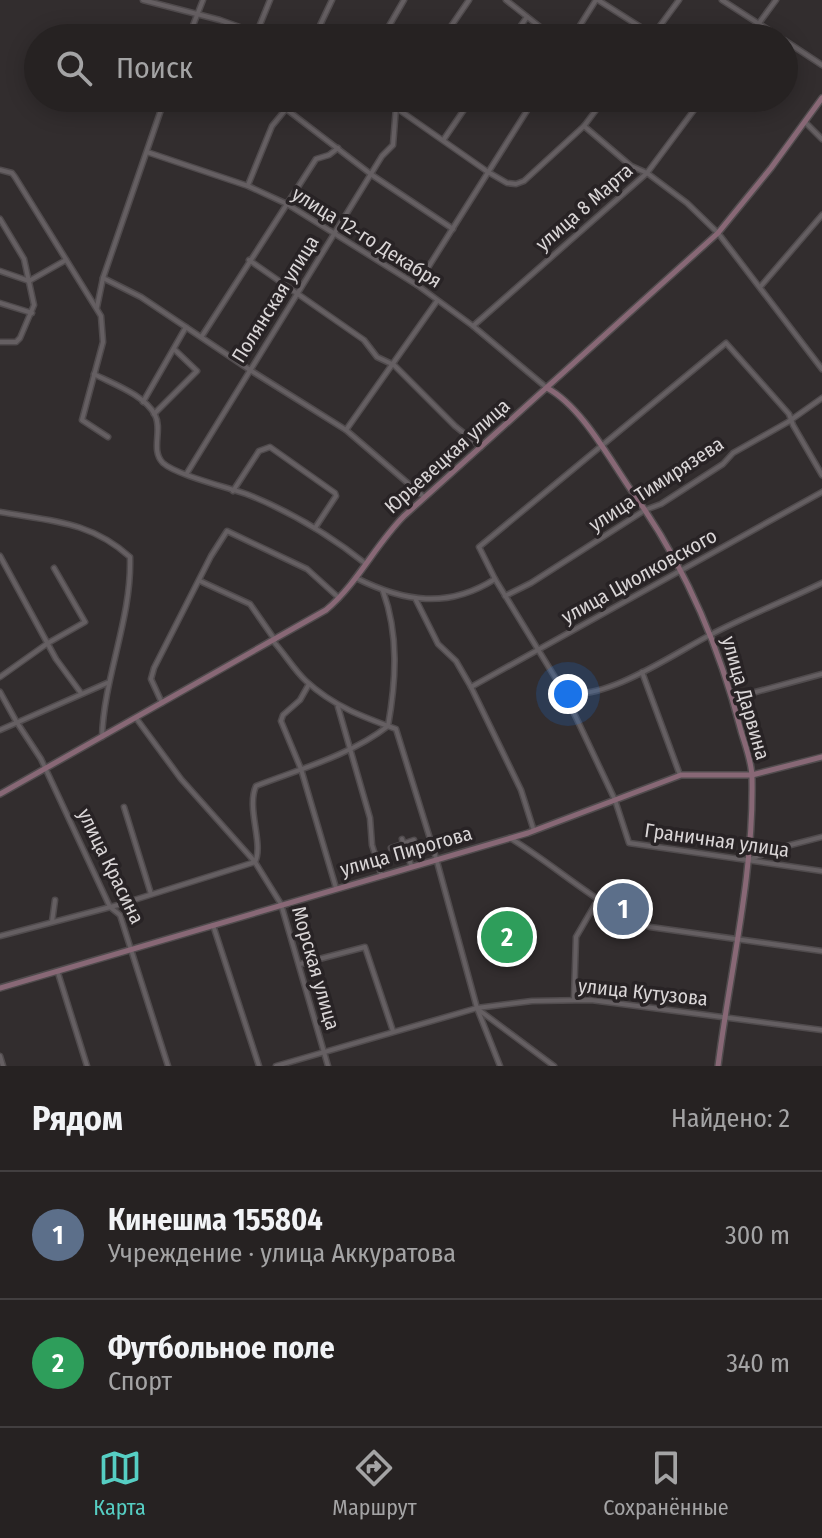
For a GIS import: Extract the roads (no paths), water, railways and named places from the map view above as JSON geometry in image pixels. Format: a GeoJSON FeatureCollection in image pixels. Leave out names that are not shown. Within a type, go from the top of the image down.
{"type":"FeatureCollection","features":[{"type":"Feature","properties":{"kind":"street"},"geometry":{"type":"LineString","coordinates":[[143,0],[228,24]]}},
{"type":"Feature","properties":{"kind":"street"},"geometry":{"type":"LineString","coordinates":[[193,24],[203,0]]}},
{"type":"Feature","properties":{"kind":"street"},"geometry":{"type":"LineString","coordinates":[[260,24],[270,0]]}},
{"type":"Feature","properties":{"kind":"street"},"geometry":{"type":"LineString","coordinates":[[321,24],[332,0]]}},
{"type":"Feature","properties":{"kind":"street"},"geometry":{"type":"LineString","coordinates":[[390,24],[404,0]]}},
{"type":"Feature","properties":{"kind":"street"},"geometry":{"type":"LineString","coordinates":[[453,24],[469,0]]}},
{"type":"Feature","properties":{"kind":"street"},"geometry":{"type":"LineString","coordinates":[[506,0],[537,24]]}},
{"type":"Feature","properties":{"kind":"street"},"geometry":{"type":"LineString","coordinates":[[581,24],[597,0],[634,24]]}},
{"type":"Feature","properties":{"kind":"street"},"geometry":{"type":"LineString","coordinates":[[661,24],[679,0]]}},
{"type":"Feature","properties":{"kind":"street"},"geometry":{"type":"LineString","coordinates":[[722,0],[759,23],[776,0]]}},
{"type":"Feature","properties":{"kind":"street"},"geometry":{"type":"LineString","coordinates":[[522,24],[527,16]]}},
{"type":"Feature","properties":{"kind":"street"},"geometry":{"type":"LineString","coordinates":[[798,49],[822,65]]}},
{"type":"Feature","properties":{"kind":"street","name":"Юрьевецкая улица"},"geometry":{"type":"LineString","coordinates":[[0,794],[326,610],[356,578],[392,528],[424,497],[718,233],[822,98]]}},
{"type":"Feature","properties":{"kind":"street"},"geometry":{"type":"LineString","coordinates":[[97,309],[103,278],[160,112]]}},
{"type":"Feature","properties":{"kind":"street"},"geometry":{"type":"LineString","coordinates":[[248,186],[272,126],[284,112]]}},
{"type":"Feature","properties":{"kind":"street"},"geometry":{"type":"LineString","coordinates":[[290,112],[372,175],[453,229]]}},
{"type":"Feature","properties":{"kind":"street","name":"Полянская улица"},"geometry":{"type":"LineString","coordinates":[[187,473],[382,156],[393,145],[396,112]]}},
{"type":"Feature","properties":{"kind":"street"},"geometry":{"type":"LineString","coordinates":[[404,112],[488,172],[507,183],[516,184],[524,181],[584,126],[594,112]]}},
{"type":"Feature","properties":{"kind":"street"},"geometry":{"type":"LineString","coordinates":[[444,139],[462,112]]}},
{"type":"Feature","properties":{"kind":"street"},"geometry":{"type":"LineString","coordinates":[[417,285],[526,112]]}},
{"type":"Feature","properties":{"kind":"street","name":"улица 8 Марта"},"geometry":{"type":"LineString","coordinates":[[473,326],[647,173],[693,112]]}},
{"type":"Feature","properties":{"kind":"street"},"geometry":{"type":"LineString","coordinates":[[805,122],[822,139]]}},
{"type":"Feature","properties":{"kind":"street"},"geometry":{"type":"LineString","coordinates":[[584,126],[631,166],[647,173],[687,203],[718,233],[822,369]]}},
{"type":"Feature","properties":{"kind":"street"},"geometry":{"type":"LineString","coordinates":[[202,336],[316,159],[338,148]]}},
{"type":"Feature","properties":{"kind":"street","name":"улица 12-го Декабря"},"geometry":{"type":"LineString","coordinates":[[147,152],[248,186],[287,204],[417,285],[473,326],[547,388]]}},
{"type":"Feature","properties":{"kind":"street"},"geometry":{"type":"LineString","coordinates":[[0,170],[15,177],[97,309],[104,334],[82,420],[108,437]]}},
{"type":"Feature","properties":{"kind":"street"},"geometry":{"type":"LineString","coordinates":[[761,286],[822,215]]}},
{"type":"Feature","properties":{"kind":"street"},"geometry":{"type":"LineString","coordinates":[[0,219],[21,253],[34,305],[16,342],[0,342]]}},
{"type":"Feature","properties":{"kind":"street"},"geometry":{"type":"LineString","coordinates":[[0,271],[29,281],[67,260]]}},
{"type":"Feature","properties":{"kind":"street"},"geometry":{"type":"LineString","coordinates":[[249,260],[364,340],[377,357],[394,365],[455,426],[481,447]]}},
{"type":"Feature","properties":{"kind":"street"},"geometry":{"type":"LineString","coordinates":[[103,278],[141,297],[346,430],[424,497]]}},
{"type":"Feature","properties":{"kind":"street"},"geometry":{"type":"LineString","coordinates":[[346,430],[438,300]]}},
{"type":"Feature","properties":{"kind":"street"},"geometry":{"type":"LineString","coordinates":[[0,303],[32,313]]}},
{"type":"Feature","properties":{"kind":"street"},"geometry":{"type":"LineString","coordinates":[[143,402],[186,327]]}},
{"type":"Feature","properties":{"kind":"street"},"geometry":{"type":"LineString","coordinates":[[600,446],[726,343],[789,414],[822,475]]}},
{"type":"Feature","properties":{"kind":"street"},"geometry":{"type":"LineString","coordinates":[[154,414],[197,371],[174,349]]}},
{"type":"Feature","properties":{"kind":"street"},"geometry":{"type":"LineString","coordinates":[[94,374],[143,402],[154,414],[159,457],[171,468],[248,495],[315,528],[366,564]]}},
{"type":"Feature","properties":{"kind":"street","name":"улица Дарвина"},"geometry":{"type":"LineString","coordinates":[[547,388],[570,405],[645,510],[711,634],[732,694],[752,775],[747,861],[718,1066]]}},
{"type":"Feature","properties":{"kind":"street","name":"улица Тимирязева"},"geometry":{"type":"LineString","coordinates":[[505,596],[531,583],[645,510],[661,504],[723,464],[733,453],[822,398]]}},
{"type":"Feature","properties":{"kind":"street","name":"Граничная улица"},"geometry":{"type":"LineString","coordinates":[[600,446],[479,547],[564,692],[615,800],[629,843],[822,871]]}},
{"type":"Feature","properties":{"kind":"street"},"geometry":{"type":"LineString","coordinates":[[233,491],[259,451],[270,447],[335,493],[315,528]]}},
{"type":"Feature","properties":{"kind":"street","name":"улица Циолковского"},"geometry":{"type":"LineString","coordinates":[[471,687],[822,492]]}},
{"type":"Feature","properties":{"kind":"street"},"geometry":{"type":"LineString","coordinates":[[0,512],[84,527],[117,545],[130,557],[131,579],[116,659],[108,682],[102,737]]}},
{"type":"Feature","properties":{"kind":"street"},"geometry":{"type":"LineString","coordinates":[[162,703],[151,679],[211,556],[227,531],[307,569],[339,598]]}},
{"type":"Feature","properties":{"kind":"street"},"geometry":{"type":"LineString","coordinates":[[0,556],[48,643],[81,693]]}},
{"type":"Feature","properties":{"kind":"street"},"geometry":{"type":"LineString","coordinates":[[0,677],[85,620],[54,568]]}},
{"type":"Feature","properties":{"kind":"street"},"geometry":{"type":"LineString","coordinates":[[356,578],[383,591],[416,600],[466,595],[495,579]]}},
{"type":"Feature","properties":{"kind":"street"},"geometry":{"type":"LineString","coordinates":[[200,581],[250,604],[274,641],[309,684],[337,705],[396,729],[436,858],[477,1008],[500,1066]]}},
{"type":"Feature","properties":{"kind":"street"},"geometry":{"type":"LineString","coordinates":[[564,692],[586,694],[642,672],[711,634],[822,583]]}},
{"type":"Feature","properties":{"kind":"street"},"geometry":{"type":"LineString","coordinates":[[0,936],[110,907],[255,862],[258,855],[254,788],[374,737],[388,726],[396,659],[383,591]]}},
{"type":"Feature","properties":{"kind":"street"},"geometry":{"type":"LineString","coordinates":[[416,600],[438,644],[456,661],[471,687],[521,790],[534,831]]}},
{"type":"Feature","properties":{"kind":"street"},"geometry":{"type":"LineString","coordinates":[[642,672],[681,775]]}},
{"type":"Feature","properties":{"kind":"street"},"geometry":{"type":"LineString","coordinates":[[732,694],[752,693],[822,674]]}},
{"type":"Feature","properties":{"kind":"street"},"geometry":{"type":"LineString","coordinates":[[0,730],[108,682]]}},
{"type":"Feature","properties":{"kind":"street"},"geometry":{"type":"LineString","coordinates":[[309,684],[300,700],[281,717],[301,769],[336,888]]}},
{"type":"Feature","properties":{"kind":"street","name":"улица Красина"},"geometry":{"type":"LineString","coordinates":[[0,692],[45,768],[110,907],[120,915],[168,1066]]}},
{"type":"Feature","properties":{"kind":"street"},"geometry":{"type":"LineString","coordinates":[[337,705],[367,807],[372,845],[381,874]]}},
{"type":"Feature","properties":{"kind":"street","name":"Морская улица"},"geometry":{"type":"LineString","coordinates":[[136,718],[181,779],[255,862],[281,904],[328,1066]]}},
{"type":"Feature","properties":{"kind":"street","name":"улица Пирогова"},"geometry":{"type":"LineString","coordinates":[[0,988],[534,831],[681,775],[752,775],[822,757]]}},
{"type":"Feature","properties":{"kind":"street"},"geometry":{"type":"LineString","coordinates":[[124,807],[151,894]]}},
{"type":"Feature","properties":{"kind":"street"},"geometry":{"type":"LineString","coordinates":[[747,861],[775,849],[822,837]]}},
{"type":"Feature","properties":{"kind":"street"},"geometry":{"type":"LineString","coordinates":[[510,838],[546,859],[597,901],[650,927],[822,951]]}},
{"type":"Feature","properties":{"kind":"street"},"geometry":{"type":"LineString","coordinates":[[391,848],[403,841],[414,840]]}},
{"type":"Feature","properties":{"kind":"street"},"geometry":{"type":"LineString","coordinates":[[403,841],[411,865]]}},
{"type":"Feature","properties":{"kind":"street"},"geometry":{"type":"LineString","coordinates":[[52,922],[55,900]]}},
{"type":"Feature","properties":{"kind":"street"},"geometry":{"type":"LineString","coordinates":[[574,999],[576,937],[597,901]]}},
{"type":"Feature","properties":{"kind":"street"},"geometry":{"type":"LineString","coordinates":[[213,925],[259,1066]]}},
{"type":"Feature","properties":{"kind":"street"},"geometry":{"type":"LineString","coordinates":[[299,965],[365,947],[393,1031]]}},
{"type":"Feature","properties":{"kind":"street"},"geometry":{"type":"LineString","coordinates":[[58,973],[87,1066]]}},
{"type":"Feature","properties":{"kind":"street","name":"улица Кутузова"},"geometry":{"type":"LineString","coordinates":[[276,1066],[477,1008],[574,999],[822,1030]]}},
{"type":"Feature","properties":{"kind":"street"},"geometry":{"type":"LineString","coordinates":[[477,1008],[554,1066]]}},
{"type":"Feature","properties":{"kind":"street"},"geometry":{"type":"LineString","coordinates":[[0,1056],[3,1066]]}},
{"type":"Feature","properties":{"kind":"place","name":"Кинешма 155804"},"geometry":{"type":"Point","coordinates":[623,909]}},
{"type":"Feature","properties":{"kind":"place","name":"Футбольное поле"},"geometry":{"type":"Point","coordinates":[507,937]}}]}
